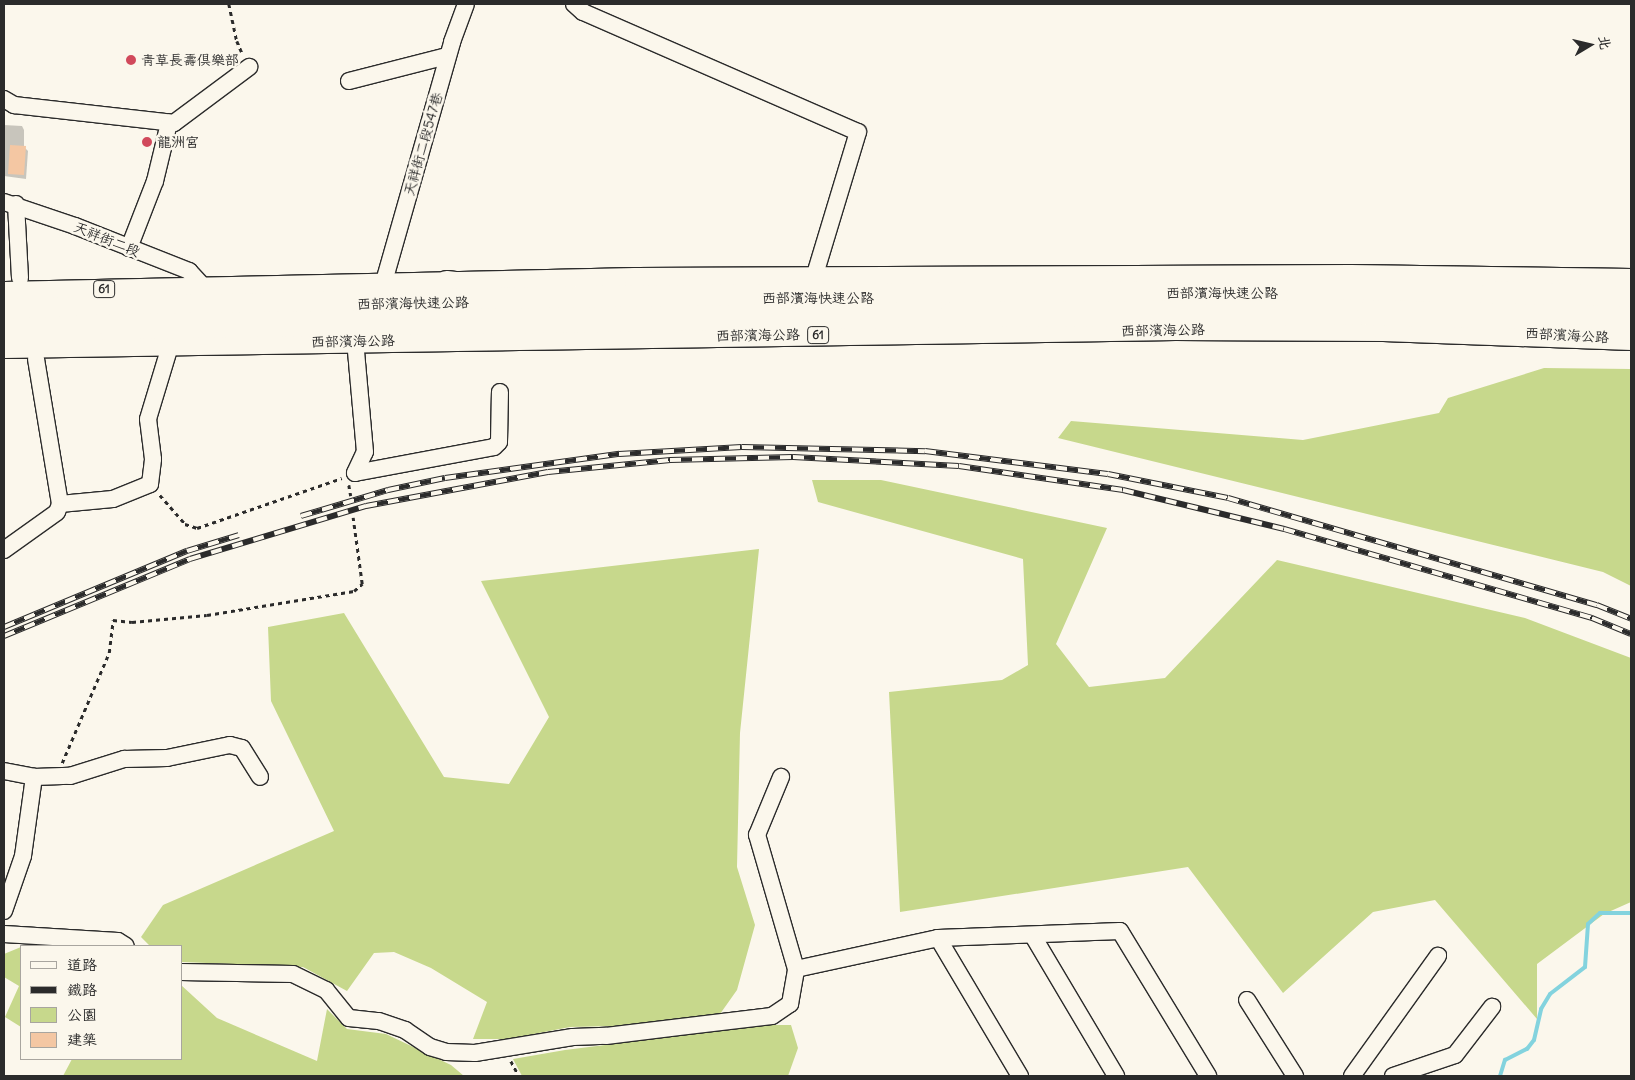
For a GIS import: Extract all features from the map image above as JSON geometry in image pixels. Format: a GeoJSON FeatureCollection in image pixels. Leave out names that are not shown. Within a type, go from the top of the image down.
{"type":"FeatureCollection","features":[{"type":"Feature","properties":{"kind":"highway"},"geometry":{"type":"LineString","coordinates":[[446,283],[579,298]]}},
{"type":"Feature","properties":{"kind":"highway","name":"西部濱海快速公路"},"geometry":{"type":"LineString","coordinates":[[4,311],[579,298],[1404,293],[1631,298]]}},
{"type":"Feature","properties":{"kind":"highway","name":"西部濱海快速公路"},"geometry":{"type":"LineString","coordinates":[[4,331],[111,326],[952,314],[1369,312],[1631,319]]}},
{"type":"Feature","properties":{"kind":"highway"},"geometry":{"type":"LineString","coordinates":[[952,314],[1174,329]]}},
{"type":"Feature","properties":{"kind":"main road","name":"61"},"geometry":{"type":"LineString","coordinates":[[4,292],[814,278],[1360,275],[1631,280]]}},
{"type":"Feature","properties":{"kind":"main road","name":"西部濱海公路"},"geometry":{"type":"LineString","coordinates":[[4,347],[1174,329],[1383,330],[1631,339]]}},
{"type":"Feature","properties":{"kind":"street","name":"天祥街二段547巷"},"geometry":{"type":"LineString","coordinates":[[383,285],[447,56],[466,4]]}},
{"type":"Feature","properties":{"kind":"street"},"geometry":{"type":"LineString","coordinates":[[574,4],[599,19],[858,132],[814,278]]}},
{"type":"Feature","properties":{"kind":"street"},"geometry":{"type":"LineString","coordinates":[[349,81],[447,56]]}},
{"type":"Feature","properties":{"kind":"street"},"geometry":{"type":"LineString","coordinates":[[4,99],[14,105],[174,123],[249,68]]}},
{"type":"Feature","properties":{"kind":"street"},"geometry":{"type":"LineString","coordinates":[[129,248],[155,181],[169,122]]}},
{"type":"Feature","properties":{"kind":"street"},"geometry":{"type":"LineString","coordinates":[[10,203],[20,278]]}},
{"type":"Feature","properties":{"kind":"street","name":"天祥街二段"},"geometry":{"type":"LineString","coordinates":[[10,203],[188,271],[204,288]]}},
{"type":"Feature","properties":{"kind":"street"},"geometry":{"type":"LineString","coordinates":[[355,341],[366,452],[355,473]]}},
{"type":"Feature","properties":{"kind":"street"},"geometry":{"type":"LineString","coordinates":[[60,504],[113,499],[150,484],[153,458],[148,419],[171,343]]}},
{"type":"Feature","properties":{"kind":"street"},"geometry":{"type":"LineString","coordinates":[[4,550],[57,512],[60,504],[36,359]]}},
{"type":"Feature","properties":{"kind":"street"},"geometry":{"type":"LineString","coordinates":[[355,473],[494,447],[499,442],[500,392]]}},
{"type":"Feature","properties":{"kind":"street"},"geometry":{"type":"LineString","coordinates":[[4,771],[34,777],[70,776],[124,759],[167,758],[230,745],[242,748],[260,777]]}},
{"type":"Feature","properties":{"kind":"street"},"geometry":{"type":"LineString","coordinates":[[4,911],[24,856],[34,777]]}},
{"type":"Feature","properties":{"kind":"street"},"geometry":{"type":"LineString","coordinates":[[182,972],[293,974],[326,990],[349,1018],[388,1024],[446,1052],[476,1053],[564,1038],[606,1036],[772,1016],[790,1004],[796,969],[757,835],[782,777]]}},
{"type":"Feature","properties":{"kind":"street"},"geometry":{"type":"LineString","coordinates":[[796,969],[938,938],[1033,936],[1120,931],[1208,1076]]}},
{"type":"Feature","properties":{"kind":"street"},"geometry":{"type":"LineString","coordinates":[[4,934],[118,941],[124,945]]}},
{"type":"Feature","properties":{"kind":"street"},"geometry":{"type":"LineString","coordinates":[[1033,936],[1116,1076]]}},
{"type":"Feature","properties":{"kind":"street"},"geometry":{"type":"LineString","coordinates":[[938,938],[1020,1076]]}},
{"type":"Feature","properties":{"kind":"street"},"geometry":{"type":"LineString","coordinates":[[1352,1076],[1438,956]]}},
{"type":"Feature","properties":{"kind":"street"},"geometry":{"type":"LineString","coordinates":[[1247,1000],[1295,1076]]}},
{"type":"Feature","properties":{"kind":"street"},"geometry":{"type":"LineString","coordinates":[[1393,1076],[1455,1055],[1492,1007]]}},
{"type":"Feature","properties":{"kind":"path"},"geometry":{"type":"LineString","coordinates":[[230,4],[237,41],[249,68]]}},
{"type":"Feature","properties":{"kind":"path"},"geometry":{"type":"LineString","coordinates":[[150,484],[185,524],[197,528],[355,473]]}},
{"type":"Feature","properties":{"kind":"path"},"geometry":{"type":"LineString","coordinates":[[55,775],[72,745],[82,713],[109,653],[113,620],[132,622],[207,616],[354,591],[362,584],[353,518]]}},
{"type":"Feature","properties":{"kind":"green space"},"geometry":{"type":"Polygon","coordinates":[[[1544,368],[1631,369],[1631,586],[1603,572],[1058,438],[1071,421],[1303,440],[1439,413],[1448,398],[1544,368]]]}},
{"type":"Feature","properties":{"kind":"green space"},"geometry":{"type":"Polygon","coordinates":[[[812,480],[881,480],[1107,528],[1056,644],[1089,687],[1165,678],[1277,560],[1525,618],[1631,658],[1631,902],[1604,914],[1537,964],[1537,1019],[1435,900],[1373,912],[1283,993],[1188,867],[900,912],[889,692],[1002,680],[1028,665],[1023,559],[818,502],[812,480]]]}},
{"type":"Feature","properties":{"kind":"green space"},"geometry":{"type":"Polygon","coordinates":[[[759,549],[740,733],[737,867],[755,925],[737,990],[720,1014],[614,1026],[570,1027],[508,1039],[473,1039],[487,1002],[431,968],[394,952],[374,953],[347,991],[303,967],[182,962],[182,945],[149,945],[141,937],[163,905],[334,831],[271,701],[268,627],[344,613],[444,777],[509,784],[549,717],[481,581],[759,549]]]}},
{"type":"Feature","properties":{"kind":"green space"},"geometry":{"type":"Polygon","coordinates":[[[20,947],[20,1026],[5,1017],[19,986],[4,977],[4,954],[20,947]]]}},
{"type":"Feature","properties":{"kind":"green space"},"geometry":{"type":"Polygon","coordinates":[[[182,986],[217,1018],[317,1061],[327,1009],[347,1029],[386,1034],[451,1065],[464,1076],[63,1076],[71,1060],[182,1060],[182,986]]]}},
{"type":"Feature","properties":{"kind":"green space"},"geometry":{"type":"Polygon","coordinates":[[[766,1025],[791,1025],[798,1048],[788,1076],[522,1076],[513,1059],[565,1050],[766,1025]]]}},
{"type":"Feature","properties":{"kind":"building"},"geometry":{"type":"Polygon","coordinates":[[[10,145],[26,146],[24,175],[8,174],[10,145]]]}},
{"type":"Feature","properties":{"kind":"waterway"},"geometry":{"type":"LineString","coordinates":[[1500,1076],[1505,1060],[1527,1049],[1534,1040],[1541,1009],[1550,994],[1585,967],[1588,924],[1600,913],[1631,913]]}},
{"type":"Feature","properties":{"kind":"railway"},"geometry":{"type":"LineString","coordinates":[[301,516],[388,490],[445,478],[619,454],[742,447],[925,451],[1108,474],[1228,498],[1597,605],[1631,619]]}},
{"type":"Feature","properties":{"kind":"railway"},"geometry":{"type":"LineString","coordinates":[[4,636],[190,559],[366,506],[548,472],[670,460],[793,457],[959,466],[1123,490],[1284,529],[1592,618],[1631,634]]}},
{"type":"Feature","properties":{"kind":"railway"},"geometry":{"type":"LineString","coordinates":[[4,627],[187,551],[239,535]]}},
{"type":"Feature","properties":{"kind":"place","name":"青草長壽俱樂部"},"geometry":{"type":"Point","coordinates":[131,60]}},
{"type":"Feature","properties":{"kind":"place","name":"龍洲宮"},"geometry":{"type":"Point","coordinates":[147,142]}}]}
